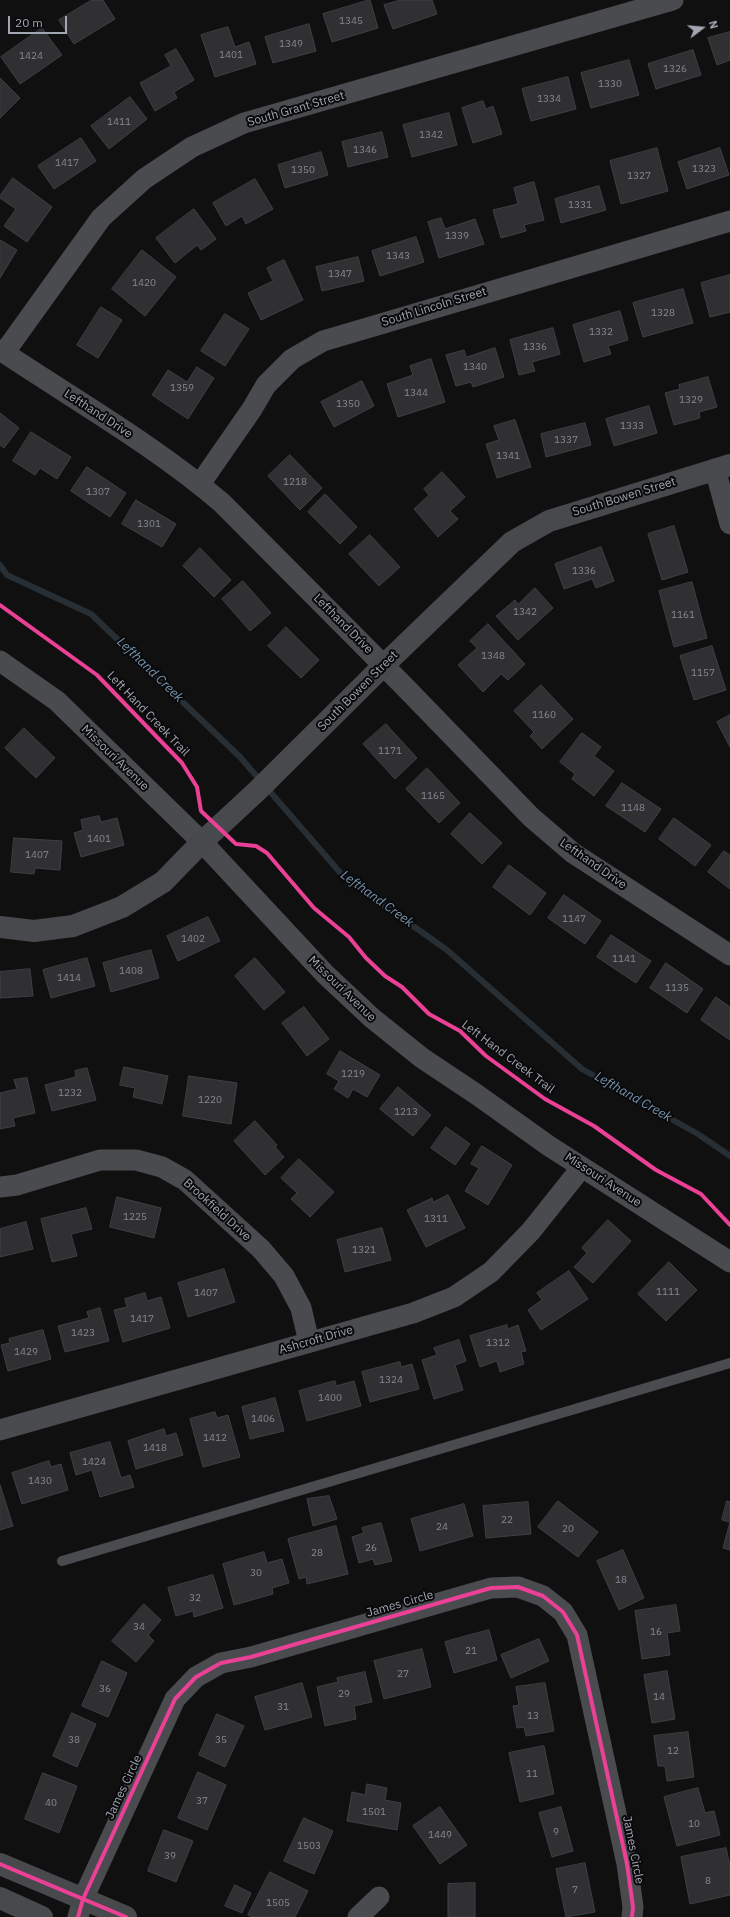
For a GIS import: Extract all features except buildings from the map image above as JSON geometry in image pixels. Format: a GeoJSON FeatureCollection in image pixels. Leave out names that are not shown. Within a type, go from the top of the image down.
{"type":"FeatureCollection","features":[{"type":"Feature","properties":{"kind":"street","name":"South Grant Street"},"geometry":{"type":"LineString","coordinates":[[2,351],[101,218],[144,179],[192,147],[244,123],[673,0]]}},
{"type":"Feature","properties":{"kind":"street","name":"South Lincoln Street"},"geometry":{"type":"LineString","coordinates":[[200,484],[252,409],[266,385],[292,359],[323,341],[730,221]]}},
{"type":"Feature","properties":{"kind":"street","name":"Lefthand Drive"},"geometry":{"type":"LineString","coordinates":[[2,351],[159,453],[200,484],[228,508],[384,665],[531,817],[574,853],[730,955]]}},
{"type":"Feature","properties":{"kind":"street"},"geometry":{"type":"LineString","coordinates":[[722,467],[730,524]]}},
{"type":"Feature","properties":{"kind":"street","name":"South Bowen Street"},"geometry":{"type":"LineString","coordinates":[[0,927],[34,931],[73,926],[122,907],[163,882],[202,842],[278,771],[384,665],[512,542],[549,521],[722,467]]}},
{"type":"Feature","properties":{"kind":"street","name":"Missouri Avenue"},"geometry":{"type":"LineString","coordinates":[[0,661],[57,701],[202,842],[325,974],[372,1018],[422,1058],[582,1167],[730,1262]]}},
{"type":"Feature","properties":{"kind":"street","name":"Brookfield Drive"},"geometry":{"type":"LineString","coordinates":[[0,1187],[17,1185],[100,1160],[136,1160],[162,1167],[185,1180],[261,1249],[284,1276],[301,1308],[310,1342]]}},
{"type":"Feature","properties":{"kind":"street","name":"Ashcroft Drive"},"geometry":{"type":"LineString","coordinates":[[0,1430],[413,1313],[454,1297],[491,1272],[531,1231],[582,1167]]}},
{"type":"Feature","properties":{"kind":"street","name":"James Circle"},"geometry":{"type":"LineString","coordinates":[[80,1908],[175,1699],[196,1677],[221,1663],[251,1657],[491,1588],[518,1587],[543,1596],[563,1612],[577,1635],[627,1864],[633,1907],[632,1917]]}},
{"type":"Feature","properties":{"kind":"street"},"geometry":{"type":"LineString","coordinates":[[0,1864],[80,1908],[126,1917]]}},
{"type":"Feature","properties":{"kind":"street"},"geometry":{"type":"LineString","coordinates":[[358,1917],[379,1897]]}},
{"type":"Feature","properties":{"kind":"street"},"geometry":{"type":"LineString","coordinates":[[0,1898],[42,1917]]}},
{"type":"Feature","properties":{"kind":"lane"},"geometry":{"type":"LineString","coordinates":[[62,1562],[730,1363]]}},
{"type":"Feature","properties":{"kind":"waterway","name":"Lefthand Creek"},"geometry":{"type":"LineString","coordinates":[[0,565],[7,575],[91,614],[240,757],[344,877],[447,950],[582,1069],[698,1134],[730,1156]]}},
{"type":"Feature","properties":{"kind":"cycle path","name":"Left Hand Creek Trail"},"geometry":{"type":"LineString","coordinates":[[0,605],[97,675],[182,763],[197,787],[201,811],[236,844],[256,846],[267,853],[314,908],[349,937],[366,958],[385,976],[402,987],[429,1014],[460,1031],[486,1056],[545,1099],[594,1126],[656,1170],[701,1194],[730,1225]]}},
{"type":"Feature","properties":{"kind":"cycle path"},"geometry":{"type":"LineString","coordinates":[[78,1917],[83,1899],[175,1699],[196,1677],[221,1663],[251,1657],[491,1588],[518,1587],[543,1596],[563,1612],[577,1635],[627,1864],[633,1907],[632,1917]]}},
{"type":"Feature","properties":{"kind":"cycle path"},"geometry":{"type":"LineString","coordinates":[[0,1864],[126,1917]]}}]}
